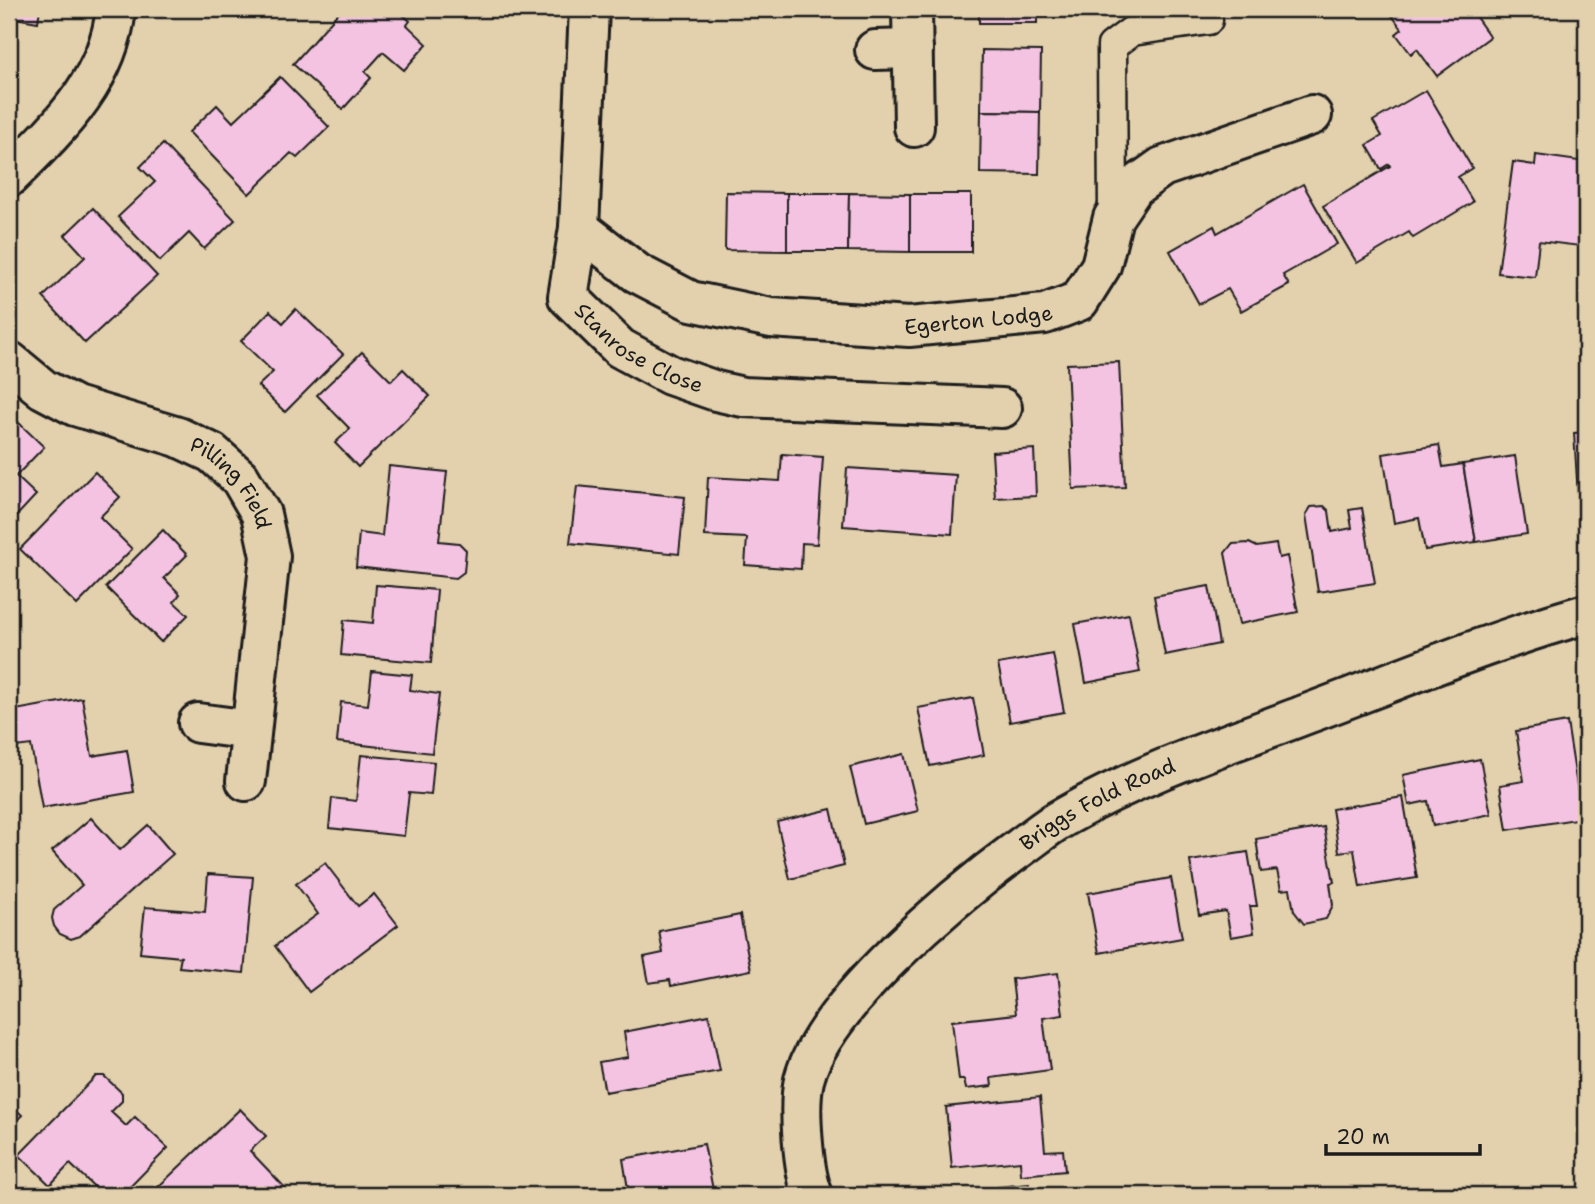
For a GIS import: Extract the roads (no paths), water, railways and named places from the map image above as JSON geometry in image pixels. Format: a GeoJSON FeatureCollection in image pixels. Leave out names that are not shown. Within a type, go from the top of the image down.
{"type":"FeatureCollection","features":[{"type":"Feature","properties":{"kind":"street"},"geometry":{"type":"LineString","coordinates":[[9,177],[66,120],[97,73],[115,24],[116,9]]}},
{"type":"Feature","properties":{"kind":"street","name":"Stanrose Close"},"geometry":{"type":"LineString","coordinates":[[589,9],[579,228],[568,297],[620,348],[670,375],[743,397],[1002,408]]}},
{"type":"Feature","properties":{"kind":"street"},"geometry":{"type":"LineString","coordinates":[[912,9],[914,127]]}},
{"type":"Feature","properties":{"kind":"street"},"geometry":{"type":"LineString","coordinates":[[875,50],[913,49]]}},
{"type":"Feature","properties":{"kind":"street","name":"Egerton Lodge"},"geometry":{"type":"LineString","coordinates":[[579,228],[637,273],[691,301],[771,318],[909,327],[1045,314],[1079,301],[1101,266],[1113,218],[1133,187],[1161,167],[1312,115]]}},
{"type":"Feature","properties":{"kind":"street","name":"Pilling Field"},"geometry":{"type":"LineString","coordinates":[[9,361],[43,389],[75,405],[178,437],[212,453],[240,478],[261,514],[270,556],[246,781]]}},
{"type":"Feature","properties":{"kind":"street","name":"Briggs Fold Road"},"geometry":{"type":"LineString","coordinates":[[813,1195],[808,1182],[802,1131],[804,1080],[824,1034],[878,970],[983,875],[1062,818],[1135,780],[1471,652],[1586,614]]}},
{"type":"Feature","properties":{"kind":"street"},"geometry":{"type":"LineString","coordinates":[[198,723],[251,730]]}},
{"type":"Feature","properties":{"kind":"lane"},"geometry":{"type":"LineString","coordinates":[[1113,218],[1112,46],[1132,31],[1208,20]]}}]}
